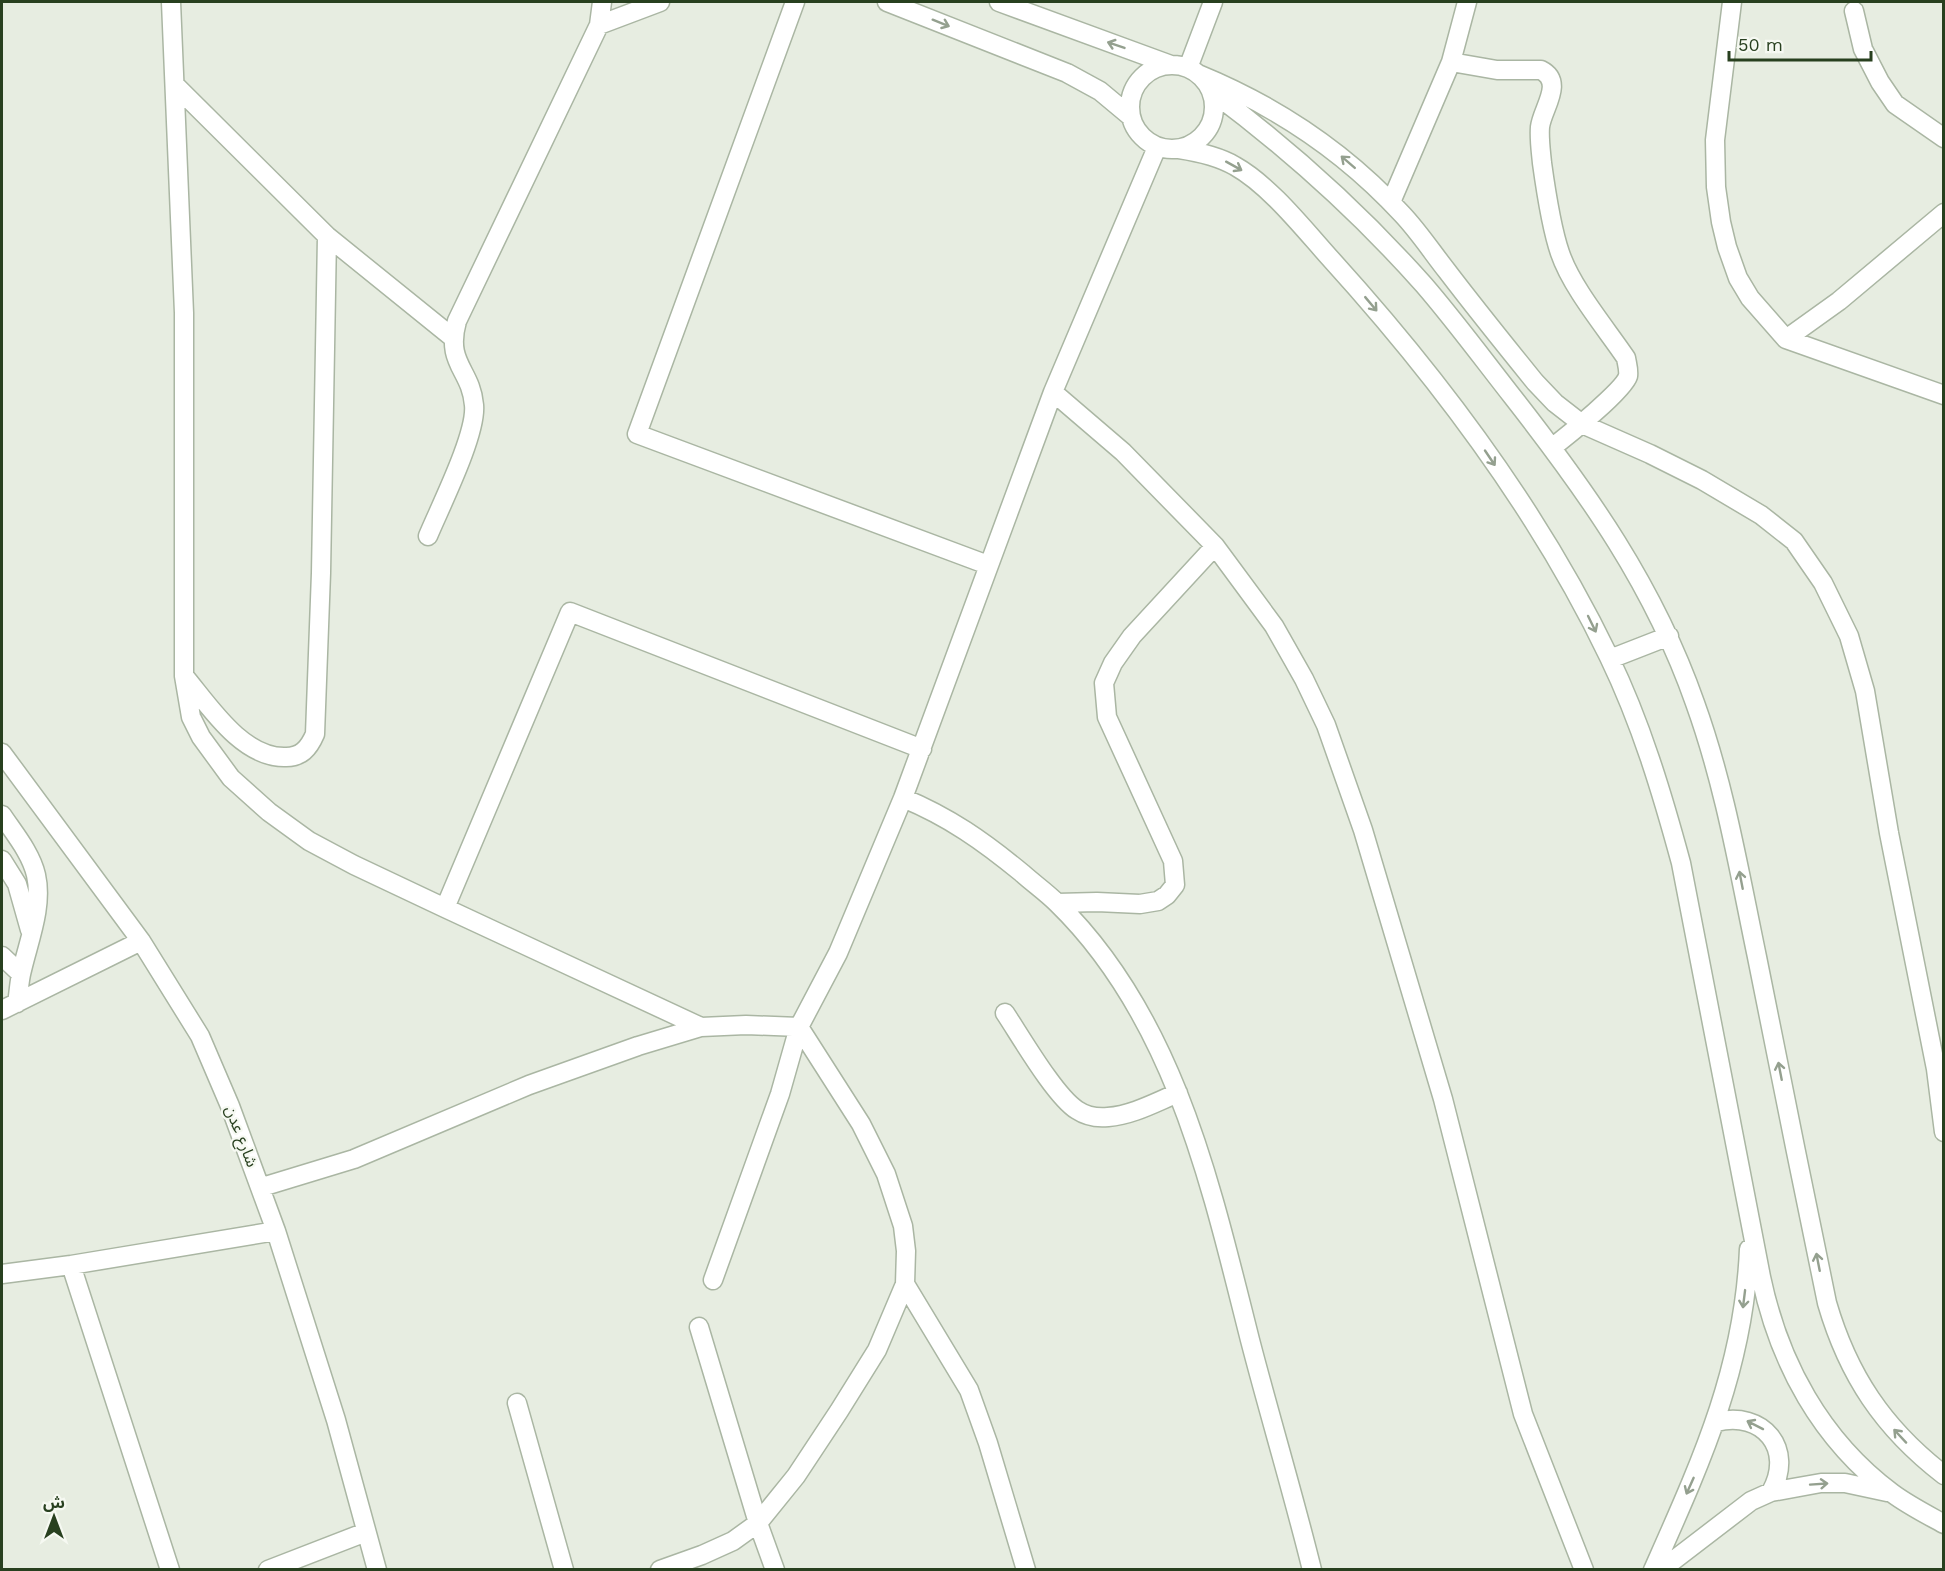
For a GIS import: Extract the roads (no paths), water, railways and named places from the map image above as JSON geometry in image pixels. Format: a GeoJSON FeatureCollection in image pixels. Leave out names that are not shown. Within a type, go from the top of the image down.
{"type":"FeatureCollection","features":[{"type":"Feature","properties":{"kind":"street"},"geometry":{"type":"LineString","coordinates":[[171,2],[184,313],[184,676],[191,717],[201,737],[231,778],[269,812],[309,841],[354,865],[701,1027]]}},
{"type":"Feature","properties":{"kind":"street"},"geometry":{"type":"LineString","coordinates":[[428,537],[469,436],[474,416],[473,397],[453,351],[452,337],[457,321],[599,25],[602,2]]}},
{"type":"Feature","properties":{"kind":"street"},"geometry":{"type":"LineString","coordinates":[[599,25],[660,2]]}},
{"type":"Feature","properties":{"kind":"street"},"geometry":{"type":"LineString","coordinates":[[795,2],[637,434],[988,565]]}},
{"type":"Feature","properties":{"kind":"street"},"geometry":{"type":"LineString","coordinates":[[886,2],[1067,74],[1100,91],[1130,116]]}},
{"type":"Feature","properties":{"kind":"street"},"geometry":{"type":"LineString","coordinates":[[999,2],[1186,69],[1258,101],[1315,137],[1350,164],[1391,202],[1535,382],[1555,403],[1582,424],[1670,464],[1761,514],[1794,541],[1828,593],[1849,636],[1864,691],[1889,833],[1936,1069],[1944,1132]]}},
{"type":"Feature","properties":{"kind":"street"},"geometry":{"type":"LineString","coordinates":[[1186,69],[1213,2]]}},
{"type":"Feature","properties":{"kind":"street"},"geometry":{"type":"LineString","coordinates":[[1391,202],[1450,62],[1467,2]]}},
{"type":"Feature","properties":{"kind":"street"},"geometry":{"type":"LineString","coordinates":[[1732,2],[1714,140],[1716,188],[1721,222],[1738,278],[1750,298],[1786,339],[1944,395]]}},
{"type":"Feature","properties":{"kind":"street"},"geometry":{"type":"LineString","coordinates":[[1854,11],[1863,49],[1885,90],[1895,104],[1944,138]]}},
{"type":"Feature","properties":{"kind":"street"},"geometry":{"type":"LineString","coordinates":[[1450,62],[1497,70],[1541,70],[1550,77],[1552,95],[1540,126],[1540,144],[1560,253],[1571,277],[1626,358],[1628,369],[1625,383],[1582,424],[1553,447]]}},
{"type":"Feature","properties":{"kind":"street"},"geometry":{"type":"LineString","coordinates":[[1944,1475],[1908,1445],[1874,1405],[1845,1356],[1835,1330],[1823,1284],[1725,802],[1695,702],[1669,636],[1650,598],[1593,503],[1553,447],[1457,325],[1395,253],[1288,151],[1186,69],[1161,66],[1151,70],[1135,85],[1131,95],[1130,116],[1139,135],[1157,147],[1217,157],[1234,165],[1256,180],[1311,236],[1397,334],[1484,449],[1563,570],[1610,659],[1648,753],[1666,807],[1681,863],[1767,1306],[1779,1344],[1800,1388],[1833,1436],[1864,1469],[1893,1493],[1944,1524]]}},
{"type":"Feature","properties":{"kind":"street"},"geometry":{"type":"LineString","coordinates":[[176,86],[327,236],[452,337]]}},
{"type":"Feature","properties":{"kind":"street"},"geometry":{"type":"LineString","coordinates":[[1179,149],[1199,140],[1206,132],[1214,112],[1211,91]]}},
{"type":"Feature","properties":{"kind":"street"},"geometry":{"type":"LineString","coordinates":[[713,1280],[780,1094],[799,1027],[838,953],[903,798],[1053,392],[1157,147]]}},
{"type":"Feature","properties":{"kind":"street"},"geometry":{"type":"LineString","coordinates":[[1786,339],[1839,301],[1944,213]]}},
{"type":"Feature","properties":{"kind":"street"},"geometry":{"type":"LineString","coordinates":[[184,676],[247,745],[272,757],[289,758],[305,751],[312,741],[315,734],[321,573],[327,236]]}},
{"type":"Feature","properties":{"kind":"street"},"geometry":{"type":"LineString","coordinates":[[1053,392],[1123,452],[1215,546],[1274,626],[1304,679],[1326,725],[1363,830],[1443,1099],[1523,1414],[1584,1569]]}},
{"type":"Feature","properties":{"kind":"street"},"geometry":{"type":"LineString","coordinates":[[1057,903],[1140,904],[1158,901],[1175,885],[1173,861],[1107,717],[1104,683],[1113,663],[1132,636],[1215,546]]}},
{"type":"Feature","properties":{"kind":"street"},"geometry":{"type":"LineString","coordinates":[[445,908],[570,612],[922,749]]}},
{"type":"Feature","properties":{"kind":"street"},"geometry":{"type":"LineString","coordinates":[[1610,659],[1669,636]]}},
{"type":"Feature","properties":{"kind":"street","name":"شارع عدن"},"geometry":{"type":"LineString","coordinates":[[2,753],[141,941],[200,1036],[262,1187],[336,1420],[377,1569]]}},
{"type":"Feature","properties":{"kind":"street"},"geometry":{"type":"LineString","coordinates":[[903,798],[946,818],[978,838],[1057,903],[1106,958],[1146,1021],[1178,1093],[1214,1197],[1312,1569]]}},
{"type":"Feature","properties":{"kind":"street"},"geometry":{"type":"LineString","coordinates":[[2,815],[26,851],[36,873],[38,898],[21,974],[9,1006]]}},
{"type":"Feature","properties":{"kind":"street"},"geometry":{"type":"LineString","coordinates":[[2,860],[17,884],[31,934]]}},
{"type":"Feature","properties":{"kind":"street"},"geometry":{"type":"LineString","coordinates":[[9,1006],[141,941]]}},
{"type":"Feature","properties":{"kind":"street"},"geometry":{"type":"LineString","coordinates":[[2,956],[21,974]]}},
{"type":"Feature","properties":{"kind":"street"},"geometry":{"type":"LineString","coordinates":[[1005,1014],[1058,1091],[1077,1110],[1092,1117],[1108,1117],[1133,1112],[1178,1093]]}},
{"type":"Feature","properties":{"kind":"street"},"geometry":{"type":"LineString","coordinates":[[262,1187],[354,1159],[529,1085],[638,1046],[701,1027],[746,1025],[799,1027]]}},
{"type":"Feature","properties":{"kind":"street"},"geometry":{"type":"LineString","coordinates":[[660,1569],[702,1555],[733,1541],[758,1523],[796,1476],[839,1411],[876,1350],[905,1284],[906,1251],[903,1226],[886,1174],[861,1124],[799,1027]]}},
{"type":"Feature","properties":{"kind":"street"},"geometry":{"type":"LineString","coordinates":[[1653,1569],[1716,1422],[1738,1340],[1744,1300],[1750,1220]]}},
{"type":"Feature","properties":{"kind":"street"},"geometry":{"type":"LineString","coordinates":[[2,1274],[71,1265],[276,1231]]}},
{"type":"Feature","properties":{"kind":"street"},"geometry":{"type":"LineString","coordinates":[[71,1265],[170,1569]]}},
{"type":"Feature","properties":{"kind":"street"},"geometry":{"type":"LineString","coordinates":[[905,1284],[969,1390],[988,1443],[1026,1569]]}},
{"type":"Feature","properties":{"kind":"street"},"geometry":{"type":"LineString","coordinates":[[699,1327],[758,1523],[775,1569]]}},
{"type":"Feature","properties":{"kind":"street"},"geometry":{"type":"LineString","coordinates":[[518,1403],[564,1569]]}},
{"type":"Feature","properties":{"kind":"street"},"geometry":{"type":"LineString","coordinates":[[1716,1422],[1737,1419],[1758,1425],[1767,1432],[1778,1450],[1780,1461],[1777,1483],[1771,1492]]}},
{"type":"Feature","properties":{"kind":"street"},"geometry":{"type":"LineString","coordinates":[[1661,1569],[1751,1501],[1771,1492],[1797,1486],[1829,1483],[1869,1487],[1893,1493]]}},
{"type":"Feature","properties":{"kind":"street"},"geometry":{"type":"LineString","coordinates":[[268,1569],[366,1532]]}}]}
